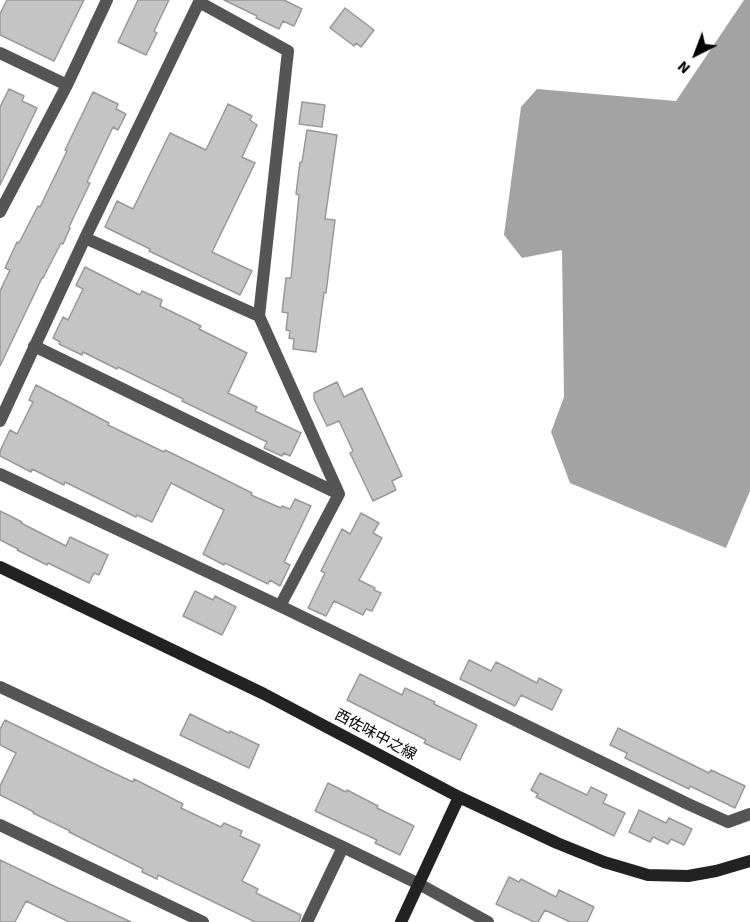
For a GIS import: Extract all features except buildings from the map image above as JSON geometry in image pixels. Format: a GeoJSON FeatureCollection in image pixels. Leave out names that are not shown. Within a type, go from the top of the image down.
{"type":"FeatureCollection","features":[{"type":"Feature","properties":{"kind":"main road","name":"西佐味中之線"},"geometry":{"type":"LineString","coordinates":[[0,567],[264,694],[459,797],[557,843],[604,862],[648,875],[688,876],[750,861]]}},
{"type":"Feature","properties":{"kind":"main road"},"geometry":{"type":"LineString","coordinates":[[401,922],[459,797]]}},
{"type":"Feature","properties":{"kind":"street"},"geometry":{"type":"LineString","coordinates":[[0,212],[3,195],[67,85],[107,0]]}},
{"type":"Feature","properties":{"kind":"street"},"geometry":{"type":"LineString","coordinates":[[0,421],[33,346],[199,1],[288,51],[260,316],[339,494]]}},
{"type":"Feature","properties":{"kind":"street"},"geometry":{"type":"LineString","coordinates":[[0,53],[67,85]]}},
{"type":"Feature","properties":{"kind":"street"},"geometry":{"type":"LineString","coordinates":[[85,238],[260,316]]}},
{"type":"Feature","properties":{"kind":"street"},"geometry":{"type":"LineString","coordinates":[[33,346],[339,494]]}},
{"type":"Feature","properties":{"kind":"street"},"geometry":{"type":"LineString","coordinates":[[0,474],[280,606],[688,804],[728,822],[750,814]]}},
{"type":"Feature","properties":{"kind":"street"},"geometry":{"type":"LineString","coordinates":[[280,606],[339,494]]}},
{"type":"Feature","properties":{"kind":"street"},"geometry":{"type":"LineString","coordinates":[[0,687],[343,847],[419,884],[488,922]]}},
{"type":"Feature","properties":{"kind":"street"},"geometry":{"type":"LineString","coordinates":[[0,825],[203,922]]}},
{"type":"Feature","properties":{"kind":"street"},"geometry":{"type":"LineString","coordinates":[[307,922],[343,847]]}},
{"type":"Feature","properties":{"kind":"shaded area"},"geometry":{"type":"Polygon","coordinates":[[[744,0],[750,0],[750,491],[726,548],[570,483],[551,432],[564,397],[562,250],[522,258],[504,235],[521,107],[537,89],[676,101],[744,0]]]}}]}
